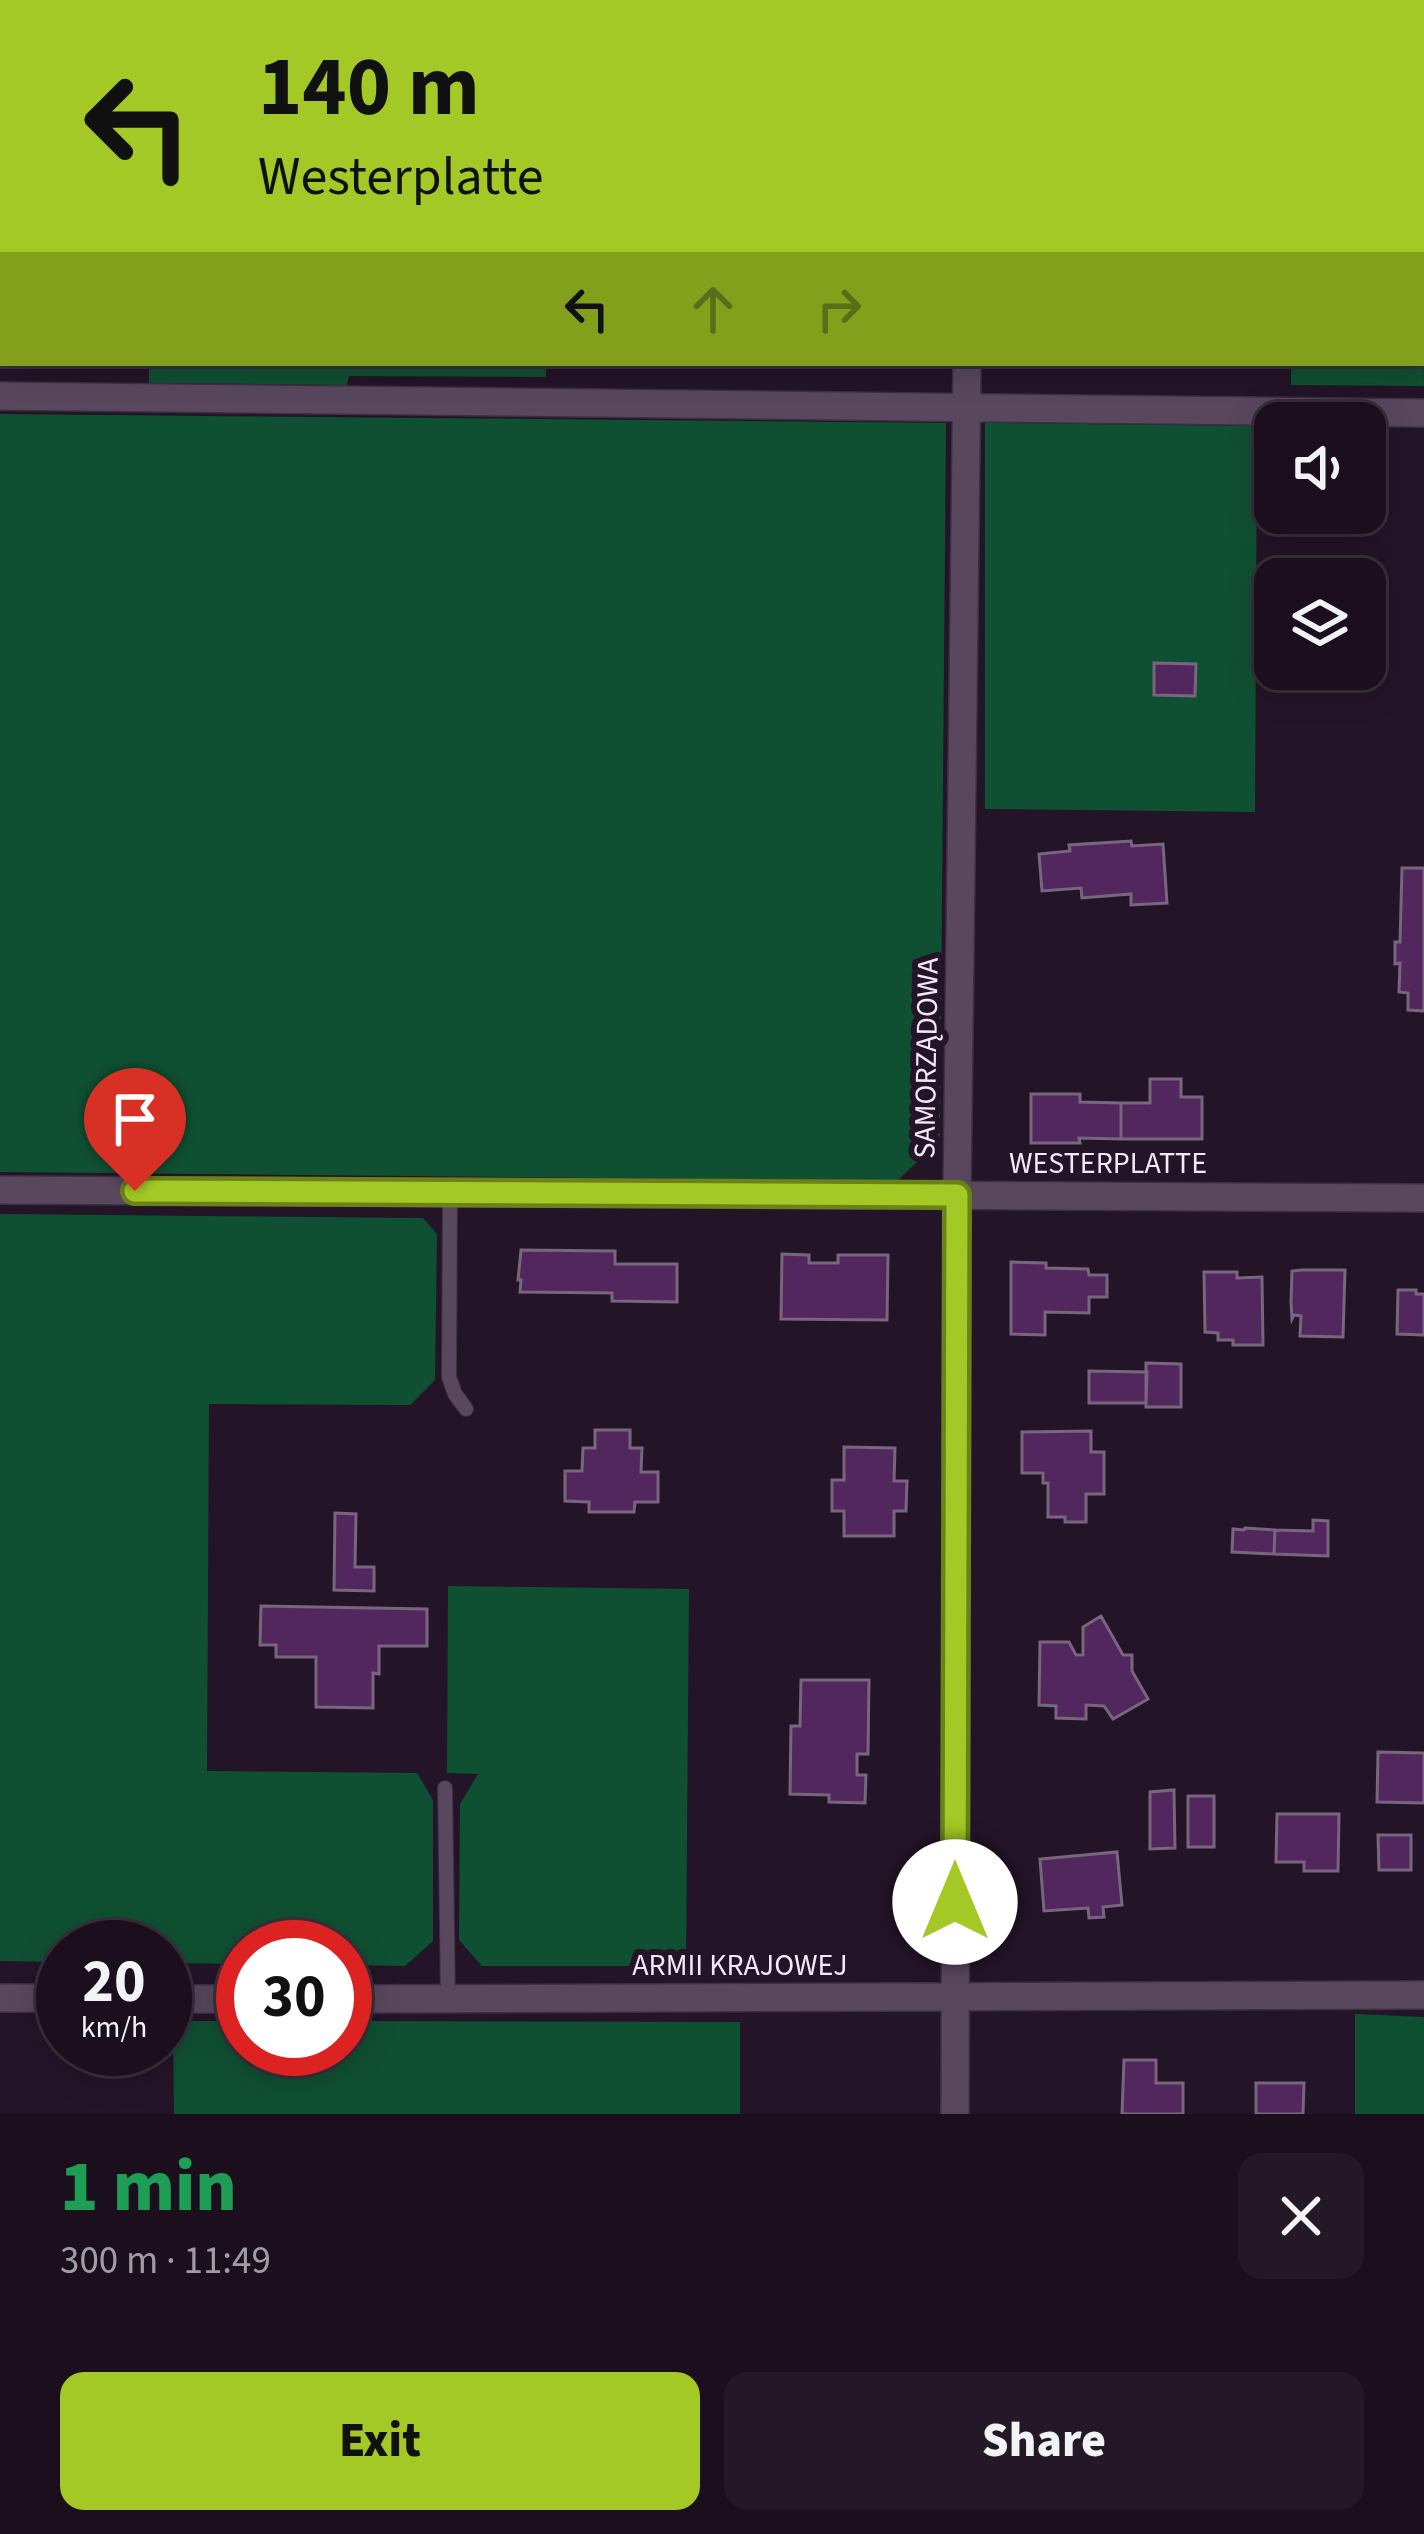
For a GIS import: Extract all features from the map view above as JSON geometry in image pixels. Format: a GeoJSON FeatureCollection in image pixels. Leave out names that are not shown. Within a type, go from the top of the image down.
{"type":"FeatureCollection","features":[{"type":"Feature","properties":{"kind":"street","name":"SAMORZĄDOWA"},"geometry":{"type":"LineString","coordinates":[[955,2114],[957,1195],[967,366]]}},
{"type":"Feature","properties":{"kind":"street"},"geometry":{"type":"LineString","coordinates":[[0,396],[1424,413]]}},
{"type":"Feature","properties":{"kind":"street","name":"WESTERPLATTE"},"geometry":{"type":"LineString","coordinates":[[0,1190],[1424,1198]]}},
{"type":"Feature","properties":{"kind":"street","name":"ARMII KRAJOWEJ"},"geometry":{"type":"LineString","coordinates":[[372,1999],[1424,1995]]}},
{"type":"Feature","properties":{"kind":"street"},"geometry":{"type":"LineString","coordinates":[[0,1998],[36,1998]]}},
{"type":"Feature","properties":{"kind":"lane"},"geometry":{"type":"LineString","coordinates":[[450,1193],[449,1377],[466,1409]]}},
{"type":"Feature","properties":{"kind":"lane"},"geometry":{"type":"LineString","coordinates":[[445,1788],[448,2000]]}},
{"type":"Feature","properties":{"kind":"green space"},"geometry":{"type":"Polygon","coordinates":[[[149,366],[546,366],[546,377],[349,376],[347,385],[149,383],[149,366]]]}},
{"type":"Feature","properties":{"kind":"green space"},"geometry":{"type":"Polygon","coordinates":[[[1291,366],[1424,366],[1424,386],[1291,385],[1291,366]]]}},
{"type":"Feature","properties":{"kind":"green space"},"geometry":{"type":"Polygon","coordinates":[[[0,414],[946,423],[940,1140],[897,1181],[0,1172],[0,414]]]}},
{"type":"Feature","properties":{"kind":"green space"},"geometry":{"type":"Polygon","coordinates":[[[985,423],[1254,426],[1255,812],[985,809],[985,423]]]}},
{"type":"Feature","properties":{"kind":"green space"},"geometry":{"type":"Polygon","coordinates":[[[0,1214],[423,1218],[437,1234],[435,1380],[410,1405],[209,1404],[207,1771],[417,1773],[433,1800],[433,1941],[405,1966],[372,1965],[372,1920],[216,1920],[216,1964],[192,1963],[192,1920],[36,1920],[36,1962],[0,1961],[0,1214]]]}},
{"type":"Feature","properties":{"kind":"green space"},"geometry":{"type":"Polygon","coordinates":[[[448,1586],[689,1589],[686,1966],[482,1966],[459,1940],[460,1804],[478,1774],[447,1773],[448,1586]]]}},
{"type":"Feature","properties":{"kind":"green space"},"geometry":{"type":"Polygon","coordinates":[[[1355,2014],[1424,2017],[1424,2114],[1355,2114],[1355,2014]]]}},
{"type":"Feature","properties":{"kind":"green space"},"geometry":{"type":"Polygon","coordinates":[[[192,2021],[216,2021],[216,2076],[372,2076],[372,2021],[740,2022],[740,2114],[174,2114],[174,2076],[192,2076],[192,2021]]]}},
{"type":"Feature","properties":{"kind":"building"},"geometry":{"type":"Polygon","coordinates":[[[1154,663],[1196,664],[1195,696],[1154,695],[1154,663]]]}},
{"type":"Feature","properties":{"kind":"building"},"geometry":{"type":"Polygon","coordinates":[[[1131,841],[1132,846],[1163,844],[1167,903],[1131,905],[1131,894],[1082,898],[1081,888],[1042,891],[1039,854],[1070,851],[1069,845],[1131,841]]]}},
{"type":"Feature","properties":{"kind":"building"},"geometry":{"type":"Polygon","coordinates":[[[1402,868],[1424,868],[1424,1011],[1408,1010],[1408,993],[1399,992],[1395,942],[1400,942],[1402,868]]]}},
{"type":"Feature","properties":{"kind":"building"},"geometry":{"type":"Polygon","coordinates":[[[1150,1079],[1181,1079],[1181,1097],[1202,1097],[1202,1139],[1121,1139],[1121,1103],[1150,1103],[1150,1079]]]}},
{"type":"Feature","properties":{"kind":"building"},"geometry":{"type":"Polygon","coordinates":[[[1031,1094],[1080,1094],[1080,1102],[1121,1103],[1121,1139],[1031,1143],[1031,1094]]]}},
{"type":"Feature","properties":{"kind":"building"},"geometry":{"type":"Polygon","coordinates":[[[521,1250],[615,1251],[615,1264],[677,1264],[677,1302],[612,1301],[612,1293],[520,1292],[521,1250]]]}},
{"type":"Feature","properties":{"kind":"building"},"geometry":{"type":"Polygon","coordinates":[[[782,1254],[809,1255],[809,1263],[838,1263],[838,1255],[888,1255],[887,1320],[781,1319],[782,1254]]]}},
{"type":"Feature","properties":{"kind":"building"},"geometry":{"type":"Polygon","coordinates":[[[1011,1262],[1046,1263],[1046,1268],[1088,1269],[1089,1275],[1107,1275],[1107,1297],[1089,1297],[1089,1313],[1045,1312],[1045,1335],[1011,1334],[1011,1262]]]}},
{"type":"Feature","properties":{"kind":"building"},"geometry":{"type":"Polygon","coordinates":[[[1345,1270],[1343,1337],[1300,1336],[1301,1316],[1292,1319],[1292,1271],[1345,1270]]]}},
{"type":"Feature","properties":{"kind":"building"},"geometry":{"type":"Polygon","coordinates":[[[1204,1272],[1262,1277],[1263,1345],[1233,1345],[1233,1340],[1218,1340],[1218,1333],[1205,1332],[1204,1272]]]}},
{"type":"Feature","properties":{"kind":"building"},"geometry":{"type":"Polygon","coordinates":[[[1398,1290],[1424,1294],[1424,1335],[1397,1334],[1398,1290]]]}},
{"type":"Feature","properties":{"kind":"building"},"geometry":{"type":"Polygon","coordinates":[[[1146,1363],[1181,1364],[1181,1407],[1146,1407],[1146,1363]]]}},
{"type":"Feature","properties":{"kind":"building"},"geometry":{"type":"Polygon","coordinates":[[[1089,1371],[1147,1372],[1146,1403],[1089,1403],[1089,1371]]]}},
{"type":"Feature","properties":{"kind":"building"},"geometry":{"type":"Polygon","coordinates":[[[595,1430],[630,1430],[630,1448],[642,1448],[641,1472],[658,1472],[658,1502],[635,1502],[634,1512],[589,1512],[589,1502],[565,1501],[565,1471],[582,1471],[583,1448],[595,1448],[595,1430]]]}},
{"type":"Feature","properties":{"kind":"building"},"geometry":{"type":"Polygon","coordinates":[[[1091,1431],[1091,1452],[1104,1452],[1104,1494],[1086,1494],[1086,1522],[1048,1517],[1048,1483],[1043,1483],[1043,1473],[1022,1473],[1022,1432],[1091,1431]]]}},
{"type":"Feature","properties":{"kind":"building"},"geometry":{"type":"Polygon","coordinates":[[[844,1447],[895,1448],[894,1481],[907,1481],[906,1511],[894,1511],[894,1536],[844,1536],[844,1511],[832,1511],[832,1480],[844,1480],[844,1447]]]}},
{"type":"Feature","properties":{"kind":"building"},"geometry":{"type":"Polygon","coordinates":[[[335,1513],[356,1514],[355,1567],[374,1567],[374,1591],[334,1590],[335,1513]]]}},
{"type":"Feature","properties":{"kind":"building"},"geometry":{"type":"Polygon","coordinates":[[[1313,1520],[1328,1521],[1328,1556],[1274,1554],[1275,1530],[1313,1531],[1313,1520]]]}},
{"type":"Feature","properties":{"kind":"building"},"geometry":{"type":"Polygon","coordinates":[[[1233,1529],[1275,1530],[1274,1554],[1232,1552],[1233,1529]]]}},
{"type":"Feature","properties":{"kind":"building"},"geometry":{"type":"Polygon","coordinates":[[[261,1606],[427,1609],[427,1646],[379,1646],[373,1708],[316,1707],[316,1657],[276,1657],[276,1645],[260,1645],[261,1606]]]}},
{"type":"Feature","properties":{"kind":"building"},"geometry":{"type":"Polygon","coordinates":[[[1101,1616],[1123,1655],[1132,1655],[1132,1671],[1148,1699],[1113,1719],[1104,1706],[1086,1705],[1086,1719],[1056,1718],[1056,1706],[1039,1705],[1040,1642],[1069,1642],[1076,1655],[1083,1655],[1083,1627],[1101,1616]]]}},
{"type":"Feature","properties":{"kind":"building"},"geometry":{"type":"Polygon","coordinates":[[[801,1680],[869,1680],[868,1754],[857,1754],[857,1775],[866,1775],[865,1803],[829,1802],[829,1795],[790,1794],[791,1726],[800,1726],[801,1680]]]}},
{"type":"Feature","properties":{"kind":"building"},"geometry":{"type":"Polygon","coordinates":[[[1378,1752],[1424,1753],[1424,1803],[1377,1802],[1378,1752]]]}},
{"type":"Feature","properties":{"kind":"building"},"geometry":{"type":"Polygon","coordinates":[[[1174,1790],[1175,1848],[1150,1849],[1150,1792],[1174,1790]]]}},
{"type":"Feature","properties":{"kind":"building"},"geometry":{"type":"Polygon","coordinates":[[[1188,1796],[1214,1796],[1214,1847],[1188,1847],[1188,1796]]]}},
{"type":"Feature","properties":{"kind":"building"},"geometry":{"type":"Polygon","coordinates":[[[1277,1814],[1339,1814],[1338,1871],[1304,1871],[1304,1862],[1276,1862],[1277,1814]]]}},
{"type":"Feature","properties":{"kind":"building"},"geometry":{"type":"Polygon","coordinates":[[[1378,1835],[1411,1835],[1411,1870],[1379,1870],[1378,1835]]]}},
{"type":"Feature","properties":{"kind":"building"},"geometry":{"type":"Polygon","coordinates":[[[1117,1852],[1122,1905],[1103,1907],[1104,1917],[1089,1918],[1088,1908],[1044,1911],[1040,1859],[1117,1852]]]}},
{"type":"Feature","properties":{"kind":"building"},"geometry":{"type":"Polygon","coordinates":[[[1124,2060],[1156,2060],[1156,2083],[1183,2083],[1183,2114],[1122,2114],[1124,2060]]]}},
{"type":"Feature","properties":{"kind":"building"},"geometry":{"type":"Polygon","coordinates":[[[1256,2083],[1304,2083],[1303,2114],[1256,2114],[1256,2083]]]}},
{"type":"Feature","properties":{"kind":"route"},"geometry":{"type":"LineString","coordinates":[[135,1191],[957,1195],[955,1902]]}}]}
